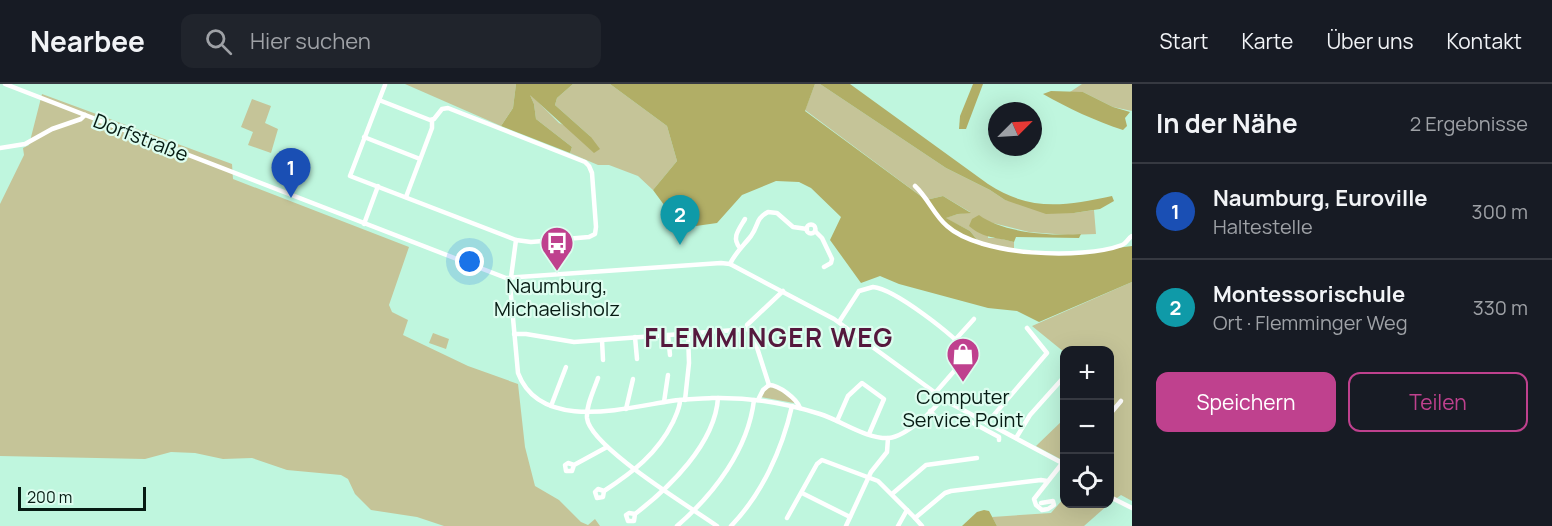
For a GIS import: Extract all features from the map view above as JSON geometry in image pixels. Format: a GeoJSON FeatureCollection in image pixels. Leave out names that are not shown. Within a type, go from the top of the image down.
{"type":"FeatureCollection","features":[{"type":"Feature","properties":{"kind":"street","name":"Dorfstraße"},"geometry":{"type":"LineString","coordinates":[[5,84],[364,224]]}},
{"type":"Feature","properties":{"kind":"street"},"geometry":{"type":"LineString","coordinates":[[385,85],[350,176],[516,240],[531,242],[589,237],[595,234],[593,176],[590,166],[448,108],[440,110],[432,120],[432,128],[406,197]]}},
{"type":"Feature","properties":{"kind":"street"},"geometry":{"type":"LineString","coordinates":[[379,100],[432,120]]}},
{"type":"Feature","properties":{"kind":"street"},"geometry":{"type":"LineString","coordinates":[[0,148],[25,144],[52,129],[81,119],[85,115]]}},
{"type":"Feature","properties":{"kind":"street"},"geometry":{"type":"LineString","coordinates":[[364,137],[420,159]]}},
{"type":"Feature","properties":{"kind":"street"},"geometry":{"type":"LineString","coordinates":[[378,186],[364,224],[498,276],[511,278],[721,262],[730,264],[839,322],[943,397],[1060,461]]}},
{"type":"Feature","properties":{"kind":"street"},"geometry":{"type":"LineString","coordinates":[[915,186],[924,194],[946,226],[971,240],[1024,252],[1065,254],[1102,250],[1129,243],[1132,236]]}},
{"type":"Feature","properties":{"kind":"street"},"geometry":{"type":"LineString","coordinates":[[730,264],[753,233],[759,219],[770,211],[777,213],[793,226],[807,229],[808,225],[813,225],[832,260],[824,267]]}},
{"type":"Feature","properties":{"kind":"street"},"geometry":{"type":"LineString","coordinates":[[740,248],[735,237],[745,219]]}},
{"type":"Feature","properties":{"kind":"street"},"geometry":{"type":"LineString","coordinates":[[516,240],[511,278],[518,373],[530,394],[551,406],[588,412],[683,400],[718,398],[756,400],[800,408],[869,434],[888,438],[906,432],[943,397]]}},
{"type":"Feature","properties":{"kind":"street"},"geometry":{"type":"LineString","coordinates":[[839,322],[859,291],[875,287],[907,304],[955,340],[969,354],[936,392]]}},
{"type":"Feature","properties":{"kind":"street"},"geometry":{"type":"LineString","coordinates":[[747,328],[747,325],[783,291]]}},
{"type":"Feature","properties":{"kind":"street"},"geometry":{"type":"LineString","coordinates":[[955,340],[974,320]]}},
{"type":"Feature","properties":{"kind":"street"},"geometry":{"type":"LineString","coordinates":[[514,334],[529,334],[568,342],[747,328],[752,332],[769,385]]}},
{"type":"Feature","properties":{"kind":"street"},"geometry":{"type":"LineString","coordinates":[[987,423],[1047,353],[1027,328]]}},
{"type":"Feature","properties":{"kind":"street"},"geometry":{"type":"LineString","coordinates":[[604,491],[636,470],[665,436],[677,414],[683,400],[689,363],[688,333]]}},
{"type":"Feature","properties":{"kind":"street"},"geometry":{"type":"LineString","coordinates":[[668,335],[669,355]]}},
{"type":"Feature","properties":{"kind":"street"},"geometry":{"type":"LineString","coordinates":[[635,337],[637,359]]}},
{"type":"Feature","properties":{"kind":"street"},"geometry":{"type":"LineString","coordinates":[[602,340],[603,360]]}},
{"type":"Feature","properties":{"kind":"street"},"geometry":{"type":"LineString","coordinates":[[551,406],[566,367]]}},
{"type":"Feature","properties":{"kind":"street"},"geometry":{"type":"LineString","coordinates":[[664,402],[668,375]]}},
{"type":"Feature","properties":{"kind":"street"},"geometry":{"type":"LineString","coordinates":[[598,378],[588,412],[588,422],[607,447],[717,526]]}},
{"type":"Feature","properties":{"kind":"street"},"geometry":{"type":"LineString","coordinates":[[626,409],[633,379]]}},
{"type":"Feature","properties":{"kind":"street"},"geometry":{"type":"LineString","coordinates":[[837,421],[848,396],[862,382],[884,399],[869,434]]}},
{"type":"Feature","properties":{"kind":"street"},"geometry":{"type":"LineString","coordinates":[[1016,438],[1030,415],[1060,382]]}},
{"type":"Feature","properties":{"kind":"street"},"geometry":{"type":"LineString","coordinates":[[677,526],[714,489],[732,461],[756,400],[763,390],[769,385],[777,386],[798,403],[800,408]]}},
{"type":"Feature","properties":{"kind":"street"},"geometry":{"type":"LineString","coordinates":[[635,514],[665,490],[689,464],[711,425],[718,398]]}},
{"type":"Feature","properties":{"kind":"street"},"geometry":{"type":"LineString","coordinates":[[1114,409],[1121,401]]}},
{"type":"Feature","properties":{"kind":"street"},"geometry":{"type":"LineString","coordinates":[[730,526],[767,475],[781,442],[792,406]]}},
{"type":"Feature","properties":{"kind":"street"},"geometry":{"type":"LineString","coordinates":[[930,411],[938,419],[960,416],[999,436],[999,440]]}},
{"type":"Feature","properties":{"kind":"street"},"geometry":{"type":"LineString","coordinates":[[846,526],[869,476],[887,452],[888,438]]}},
{"type":"Feature","properties":{"kind":"street"},"geometry":{"type":"LineString","coordinates":[[574,465],[607,447]]}},
{"type":"Feature","properties":{"kind":"street"},"geometry":{"type":"LineString","coordinates":[[892,495],[926,465],[977,458]]}},
{"type":"Feature","properties":{"kind":"street"},"geometry":{"type":"LineString","coordinates":[[787,518],[817,464],[822,460],[878,481],[922,526]]}},
{"type":"Feature","properties":{"kind":"street"},"geometry":{"type":"LineString","coordinates":[[1041,503],[1053,501],[1054,505],[1048,509],[1037,508],[1036,495],[1060,467]]}},
{"type":"Feature","properties":{"kind":"street"},"geometry":{"type":"LineString","coordinates":[[915,518],[945,493],[951,491],[1041,480],[1047,482]]}},
{"type":"Feature","properties":{"kind":"street"},"geometry":{"type":"LineString","coordinates":[[802,493],[850,517]]}},
{"type":"Feature","properties":{"kind":"street"},"geometry":{"type":"LineString","coordinates":[[1114,498],[1132,508]]}},
{"type":"Feature","properties":{"kind":"street"},"geometry":{"type":"LineString","coordinates":[[898,526],[907,510]]}},
{"type":"Feature","properties":{"kind":"green space"},"geometry":{"type":"Polygon","coordinates":[[[405,84],[516,84],[513,108],[501,126],[405,84]]]}},
{"type":"Feature","properties":{"kind":"green space"},"geometry":{"type":"Polygon","coordinates":[[[573,84],[610,84],[667,126],[677,161],[653,190],[638,176],[609,165],[598,165],[570,153],[572,147],[536,119],[534,104],[529,93],[559,123],[591,137],[555,105],[557,98],[573,84]]]}},
{"type":"Feature","properties":{"kind":"green space"},"geometry":{"type":"Polygon","coordinates":[[[815,84],[820,84],[946,168],[1005,200],[1074,213],[1094,210],[1096,234],[1068,235],[1029,232],[989,222],[988,238],[1014,242],[1014,250],[982,246],[970,231],[945,218],[970,212],[943,196],[926,200],[805,110],[815,84]]]}},
{"type":"Feature","properties":{"kind":"green space"},"geometry":{"type":"Polygon","coordinates":[[[1082,84],[1132,84],[1132,111],[1113,107],[1083,92],[1070,92],[1082,84]]]}},
{"type":"Feature","properties":{"kind":"green space"},"geometry":{"type":"Polygon","coordinates":[[[42,94],[232,164],[233,179],[409,247],[389,305],[392,312],[408,320],[403,335],[468,366],[518,384],[525,447],[535,486],[559,500],[581,522],[588,525],[595,519],[600,526],[444,526],[417,517],[371,510],[355,494],[348,479],[341,475],[287,470],[252,458],[223,459],[195,453],[171,452],[145,459],[0,456],[0,204],[24,155],[23,148],[29,145],[42,94]]]}},
{"type":"Feature","properties":{"kind":"green space"},"geometry":{"type":"Polygon","coordinates":[[[252,99],[271,106],[265,123],[278,129],[271,153],[248,145],[253,132],[241,127],[252,99]]]}},
{"type":"Feature","properties":{"kind":"green space"},"geometry":{"type":"Polygon","coordinates":[[[1132,282],[1132,501],[1121,495],[1114,500],[1114,346],[1060,346],[1060,349],[1032,326],[1132,282]]]}},
{"type":"Feature","properties":{"kind":"green space"},"geometry":{"type":"Polygon","coordinates":[[[433,333],[449,339],[446,349],[429,343],[433,333]]]}},
{"type":"Feature","properties":{"kind":"green space"},"geometry":{"type":"Polygon","coordinates":[[[775,386],[795,402],[761,397],[767,388],[775,386]]]}},
{"type":"Feature","properties":{"kind":"green space"},"geometry":{"type":"Polygon","coordinates":[[[1060,423],[1060,459],[1036,446],[1060,423]]]}},
{"type":"Feature","properties":{"kind":"green space"},"geometry":{"type":"Polygon","coordinates":[[[1060,503],[1060,508],[1104,508],[1084,526],[997,526],[992,517],[1051,513],[1060,503]]]}},
{"type":"Feature","properties":{"kind":"shaded area"},"geometry":{"type":"Polygon","coordinates":[[[516,84],[573,84],[557,98],[555,105],[591,137],[600,149],[594,153],[530,95],[536,119],[572,147],[570,153],[501,126],[513,108],[516,84]]]}},
{"type":"Feature","properties":{"kind":"shaded area"},"geometry":{"type":"Polygon","coordinates":[[[610,84],[815,84],[805,111],[926,200],[943,196],[971,213],[946,218],[970,231],[982,246],[1069,254],[1132,246],[1132,282],[1039,322],[1017,311],[988,308],[899,284],[880,276],[861,283],[830,240],[841,217],[811,188],[799,182],[776,181],[742,195],[717,223],[696,226],[690,211],[667,209],[653,190],[677,161],[667,126],[610,84]]]}},
{"type":"Feature","properties":{"kind":"shaded area"},"geometry":{"type":"Polygon","coordinates":[[[820,84],[850,84],[988,184],[1019,199],[1033,203],[1063,204],[1112,196],[1114,201],[1100,209],[1046,214],[1005,200],[946,168],[820,84]]]}},
{"type":"Feature","properties":{"kind":"shaded area"},"geometry":{"type":"Polygon","coordinates":[[[973,84],[983,84],[966,129],[959,129],[960,116],[973,84]]]}},
{"type":"Feature","properties":{"kind":"shaded area"},"geometry":{"type":"Polygon","coordinates":[[[1051,91],[1083,92],[1113,107],[1130,112],[1125,118],[1127,126],[1123,130],[1102,123],[1043,94],[1051,91]]]}},
{"type":"Feature","properties":{"kind":"shaded area"},"geometry":{"type":"Polygon","coordinates":[[[979,215],[1001,226],[1028,232],[1081,234],[1079,238],[1016,237],[1014,242],[985,235],[969,226],[972,219],[979,215]]]}},
{"type":"Feature","properties":{"kind":"shaded area"},"geometry":{"type":"Polygon","coordinates":[[[989,511],[997,526],[962,526],[977,512],[989,511]]]}},
{"type":"Feature","properties":{"kind":"place","name":"Naumburg, Euroville"},"geometry":{"type":"Point","coordinates":[291,198]}},
{"type":"Feature","properties":{"kind":"place","name":"Montessorischule"},"geometry":{"type":"Point","coordinates":[680,245]}},
{"type":"Feature","properties":{"kind":"place","name":"Naumburg, Michaelisholz"},"geometry":{"type":"Point","coordinates":[557,272]}},
{"type":"Feature","properties":{"kind":"place","name":"Computer Service Point"},"geometry":{"type":"Point","coordinates":[963,383]}},
{"type":"Feature","properties":{"kind":"district","name":"FLEMMINGER WEG"},"geometry":{"type":"Point","coordinates":[769,337]}}]}
